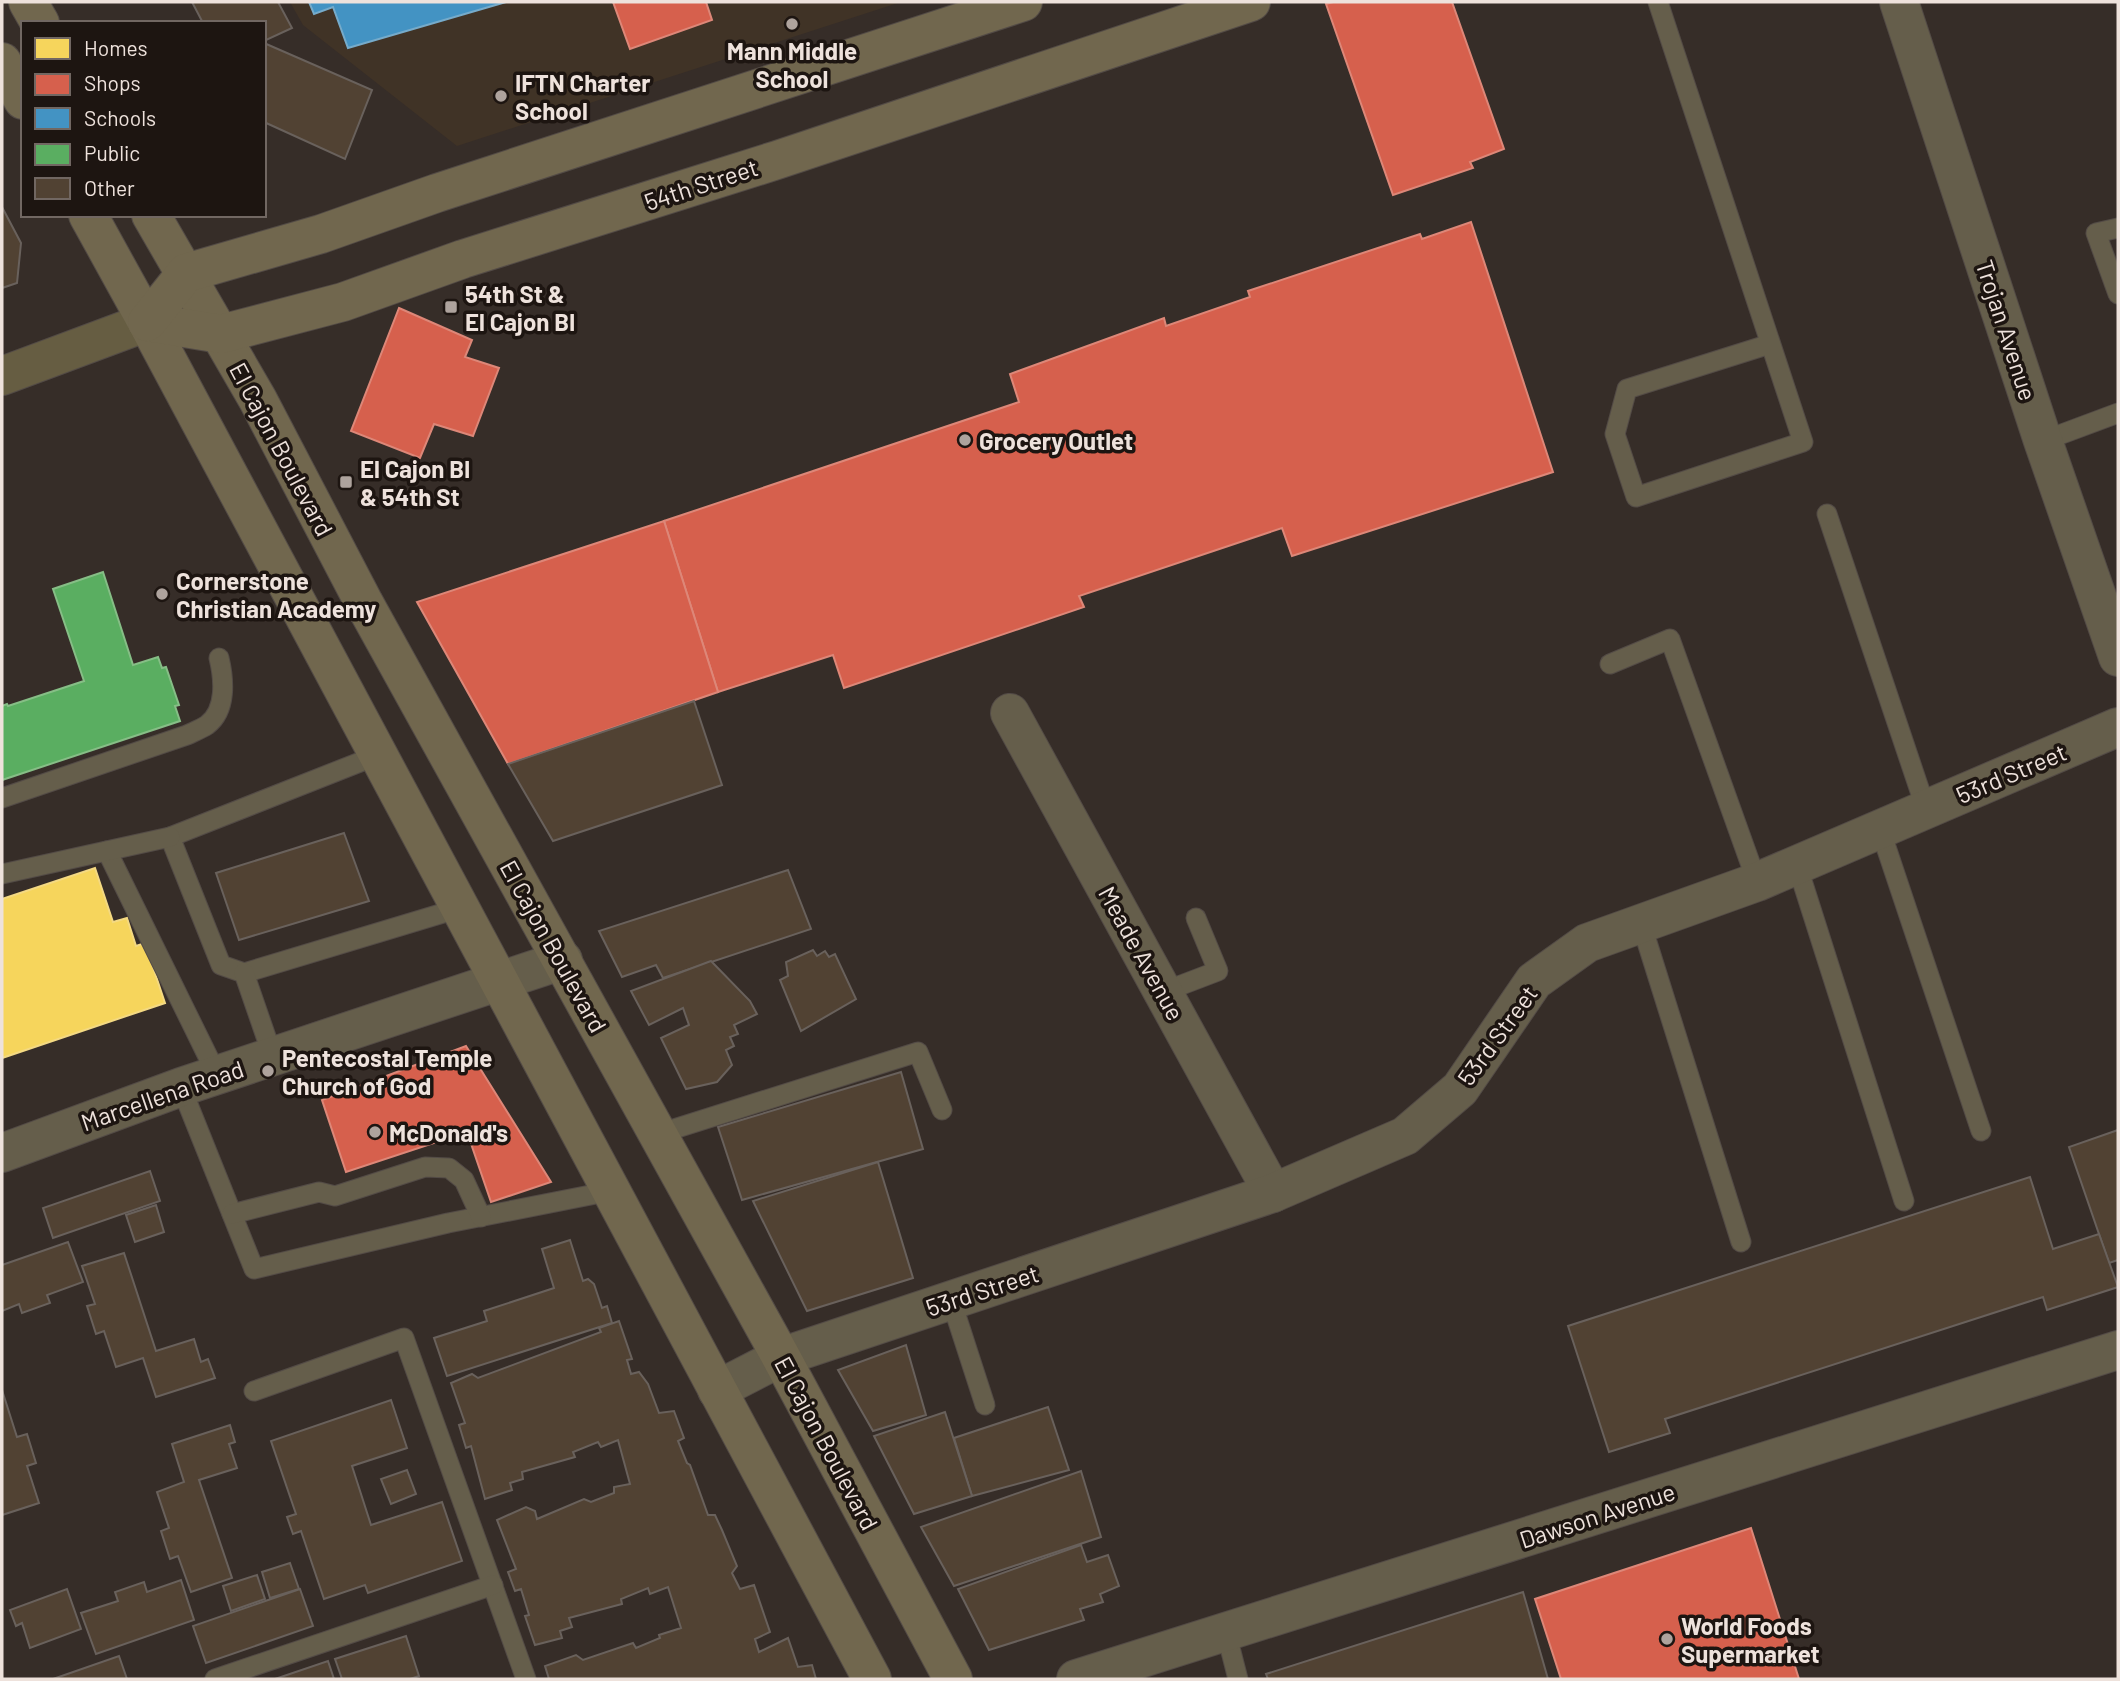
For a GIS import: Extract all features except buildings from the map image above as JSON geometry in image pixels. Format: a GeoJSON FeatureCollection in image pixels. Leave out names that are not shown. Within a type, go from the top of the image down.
{"type":"FeatureCollection","features":[{"type":"Feature","properties":{"kind":"main road"},"geometry":{"type":"LineString","coordinates":[[28,2],[39,21]]}},
{"type":"Feature","properties":{"kind":"main road"},"geometry":{"type":"LineString","coordinates":[[147,322],[186,274],[321,234],[437,193],[1023,2]]}},
{"type":"Feature","properties":{"kind":"main road","name":"54th Street"},"geometry":{"type":"LineString","coordinates":[[2,376],[147,322],[221,334],[343,302],[463,259],[776,160],[1251,2]]}},
{"type":"Feature","properties":{"kind":"main road"},"geometry":{"type":"LineString","coordinates":[[2,62],[21,96]]}},
{"type":"Feature","properties":{"kind":"main road"},"geometry":{"type":"LineString","coordinates":[[89,217],[872,1679]]}},
{"type":"Feature","properties":{"kind":"main road","name":"El Cajon Boulevard"},"geometry":{"type":"LineString","coordinates":[[152,217],[261,406],[364,603],[781,1357],[953,1679]]}},
{"type":"Feature","properties":{"kind":"street","name":"Trojan Avenue"},"geometry":{"type":"LineString","coordinates":[[1899,2],[2043,441],[2118,657]]}},
{"type":"Feature","properties":{"kind":"street","name":"Meade Avenue"},"geometry":{"type":"LineString","coordinates":[[1010,713],[1273,1193]]}},
{"type":"Feature","properties":{"kind":"street","name":"53rd Street"},"geometry":{"type":"LineString","coordinates":[[717,1390],[781,1357],[1273,1193],[1405,1136],[1460,1089],[1534,981],[1587,943],[1757,882],[2118,727]]}},
{"type":"Feature","properties":{"kind":"street","name":"Marcellena Road"},"geometry":{"type":"LineString","coordinates":[[2,1153],[181,1087],[563,960]]}},
{"type":"Feature","properties":{"kind":"street","name":"Dawson Avenue"},"geometry":{"type":"LineString","coordinates":[[1076,1679],[2118,1350]]}},
{"type":"Feature","properties":{"kind":"lane"},"geometry":{"type":"LineString","coordinates":[[1658,2],[1770,344],[1802,442],[1636,497],[1615,434],[1627,389],[1770,344]]}},
{"type":"Feature","properties":{"kind":"lane"},"geometry":{"type":"LineString","coordinates":[[2118,228],[2096,233],[2118,294]]}},
{"type":"Feature","properties":{"kind":"lane"},"geometry":{"type":"LineString","coordinates":[[2043,441],[2118,413]]}},
{"type":"Feature","properties":{"kind":"lane"},"geometry":{"type":"LineString","coordinates":[[1826,514],[1926,809]]}},
{"type":"Feature","properties":{"kind":"lane"},"geometry":{"type":"LineString","coordinates":[[1610,664],[1670,639],[1757,882]]}},
{"type":"Feature","properties":{"kind":"lane"},"geometry":{"type":"LineString","coordinates":[[2,798],[187,735],[208,724],[218,709],[225,688],[219,658]]}},
{"type":"Feature","properties":{"kind":"lane"},"geometry":{"type":"LineString","coordinates":[[2,874],[170,837],[378,755]]}},
{"type":"Feature","properties":{"kind":"lane"},"geometry":{"type":"LineString","coordinates":[[1880,829],[1982,1131]]}},
{"type":"Feature","properties":{"kind":"lane"},"geometry":{"type":"LineString","coordinates":[[170,837],[221,965],[244,973],[460,908]]}},
{"type":"Feature","properties":{"kind":"lane"},"geometry":{"type":"LineString","coordinates":[[107,851],[217,1075]]}},
{"type":"Feature","properties":{"kind":"lane"},"geometry":{"type":"LineString","coordinates":[[1797,865],[1904,1200]]}},
{"type":"Feature","properties":{"kind":"lane"},"geometry":{"type":"LineString","coordinates":[[1163,992],[1218,971],[1196,918]]}},
{"type":"Feature","properties":{"kind":"lane"},"geometry":{"type":"LineString","coordinates":[[1641,923],[1741,1242]]}},
{"type":"Feature","properties":{"kind":"lane"},"geometry":{"type":"LineString","coordinates":[[244,973],[273,1057]]}},
{"type":"Feature","properties":{"kind":"lane"},"geometry":{"type":"LineString","coordinates":[[658,1134],[918,1052],[942,1110]]}},
{"type":"Feature","properties":{"kind":"lane"},"geometry":{"type":"LineString","coordinates":[[181,1087],[254,1269],[481,1217],[611,1191]]}},
{"type":"Feature","properties":{"kind":"lane"},"geometry":{"type":"LineString","coordinates":[[232,1214],[319,1192],[335,1196],[425,1167],[449,1168],[464,1180],[481,1217]]}},
{"type":"Feature","properties":{"kind":"lane"},"geometry":{"type":"LineString","coordinates":[[951,1300],[985,1405]]}},
{"type":"Feature","properties":{"kind":"lane"},"geometry":{"type":"LineString","coordinates":[[254,1391],[404,1338],[526,1679]]}},
{"type":"Feature","properties":{"kind":"lane"},"geometry":{"type":"LineString","coordinates":[[215,1679],[494,1585]]}},
{"type":"Feature","properties":{"kind":"lane"},"geometry":{"type":"LineString","coordinates":[[1226,1632],[1238,1679]]}},
{"type":"Feature","properties":{"kind":"shaded area","name":"IFTN Charter School"},"geometry":{"type":"Polygon","coordinates":[[[290,2],[901,2],[457,146],[303,25],[290,2]]]}},
{"type":"Feature","properties":{"kind":"place","name":"Mann Middle School"},"geometry":{"type":"Point","coordinates":[792,24]}},
{"type":"Feature","properties":{"kind":"place","name":"IFTN Charter School"},"geometry":{"type":"Point","coordinates":[501,96]}},
{"type":"Feature","properties":{"kind":"place","name":"54th St & El Cajon Bl"},"geometry":{"type":"Point","coordinates":[451,307]}},
{"type":"Feature","properties":{"kind":"place","name":"Grocery Outlet"},"geometry":{"type":"Point","coordinates":[965,440]}},
{"type":"Feature","properties":{"kind":"place","name":"El Cajon Bl & 54th St"},"geometry":{"type":"Point","coordinates":[346,482]}},
{"type":"Feature","properties":{"kind":"place","name":"Cornerstone Christian Academy"},"geometry":{"type":"Point","coordinates":[162,594]}},
{"type":"Feature","properties":{"kind":"place","name":"Pentecostal Temple Church of God"},"geometry":{"type":"Point","coordinates":[268,1071]}},
{"type":"Feature","properties":{"kind":"place","name":"McDonald's"},"geometry":{"type":"Point","coordinates":[375,1132]}},
{"type":"Feature","properties":{"kind":"place","name":"World Foods Supermarket"},"geometry":{"type":"Point","coordinates":[1667,1639]}}]}
